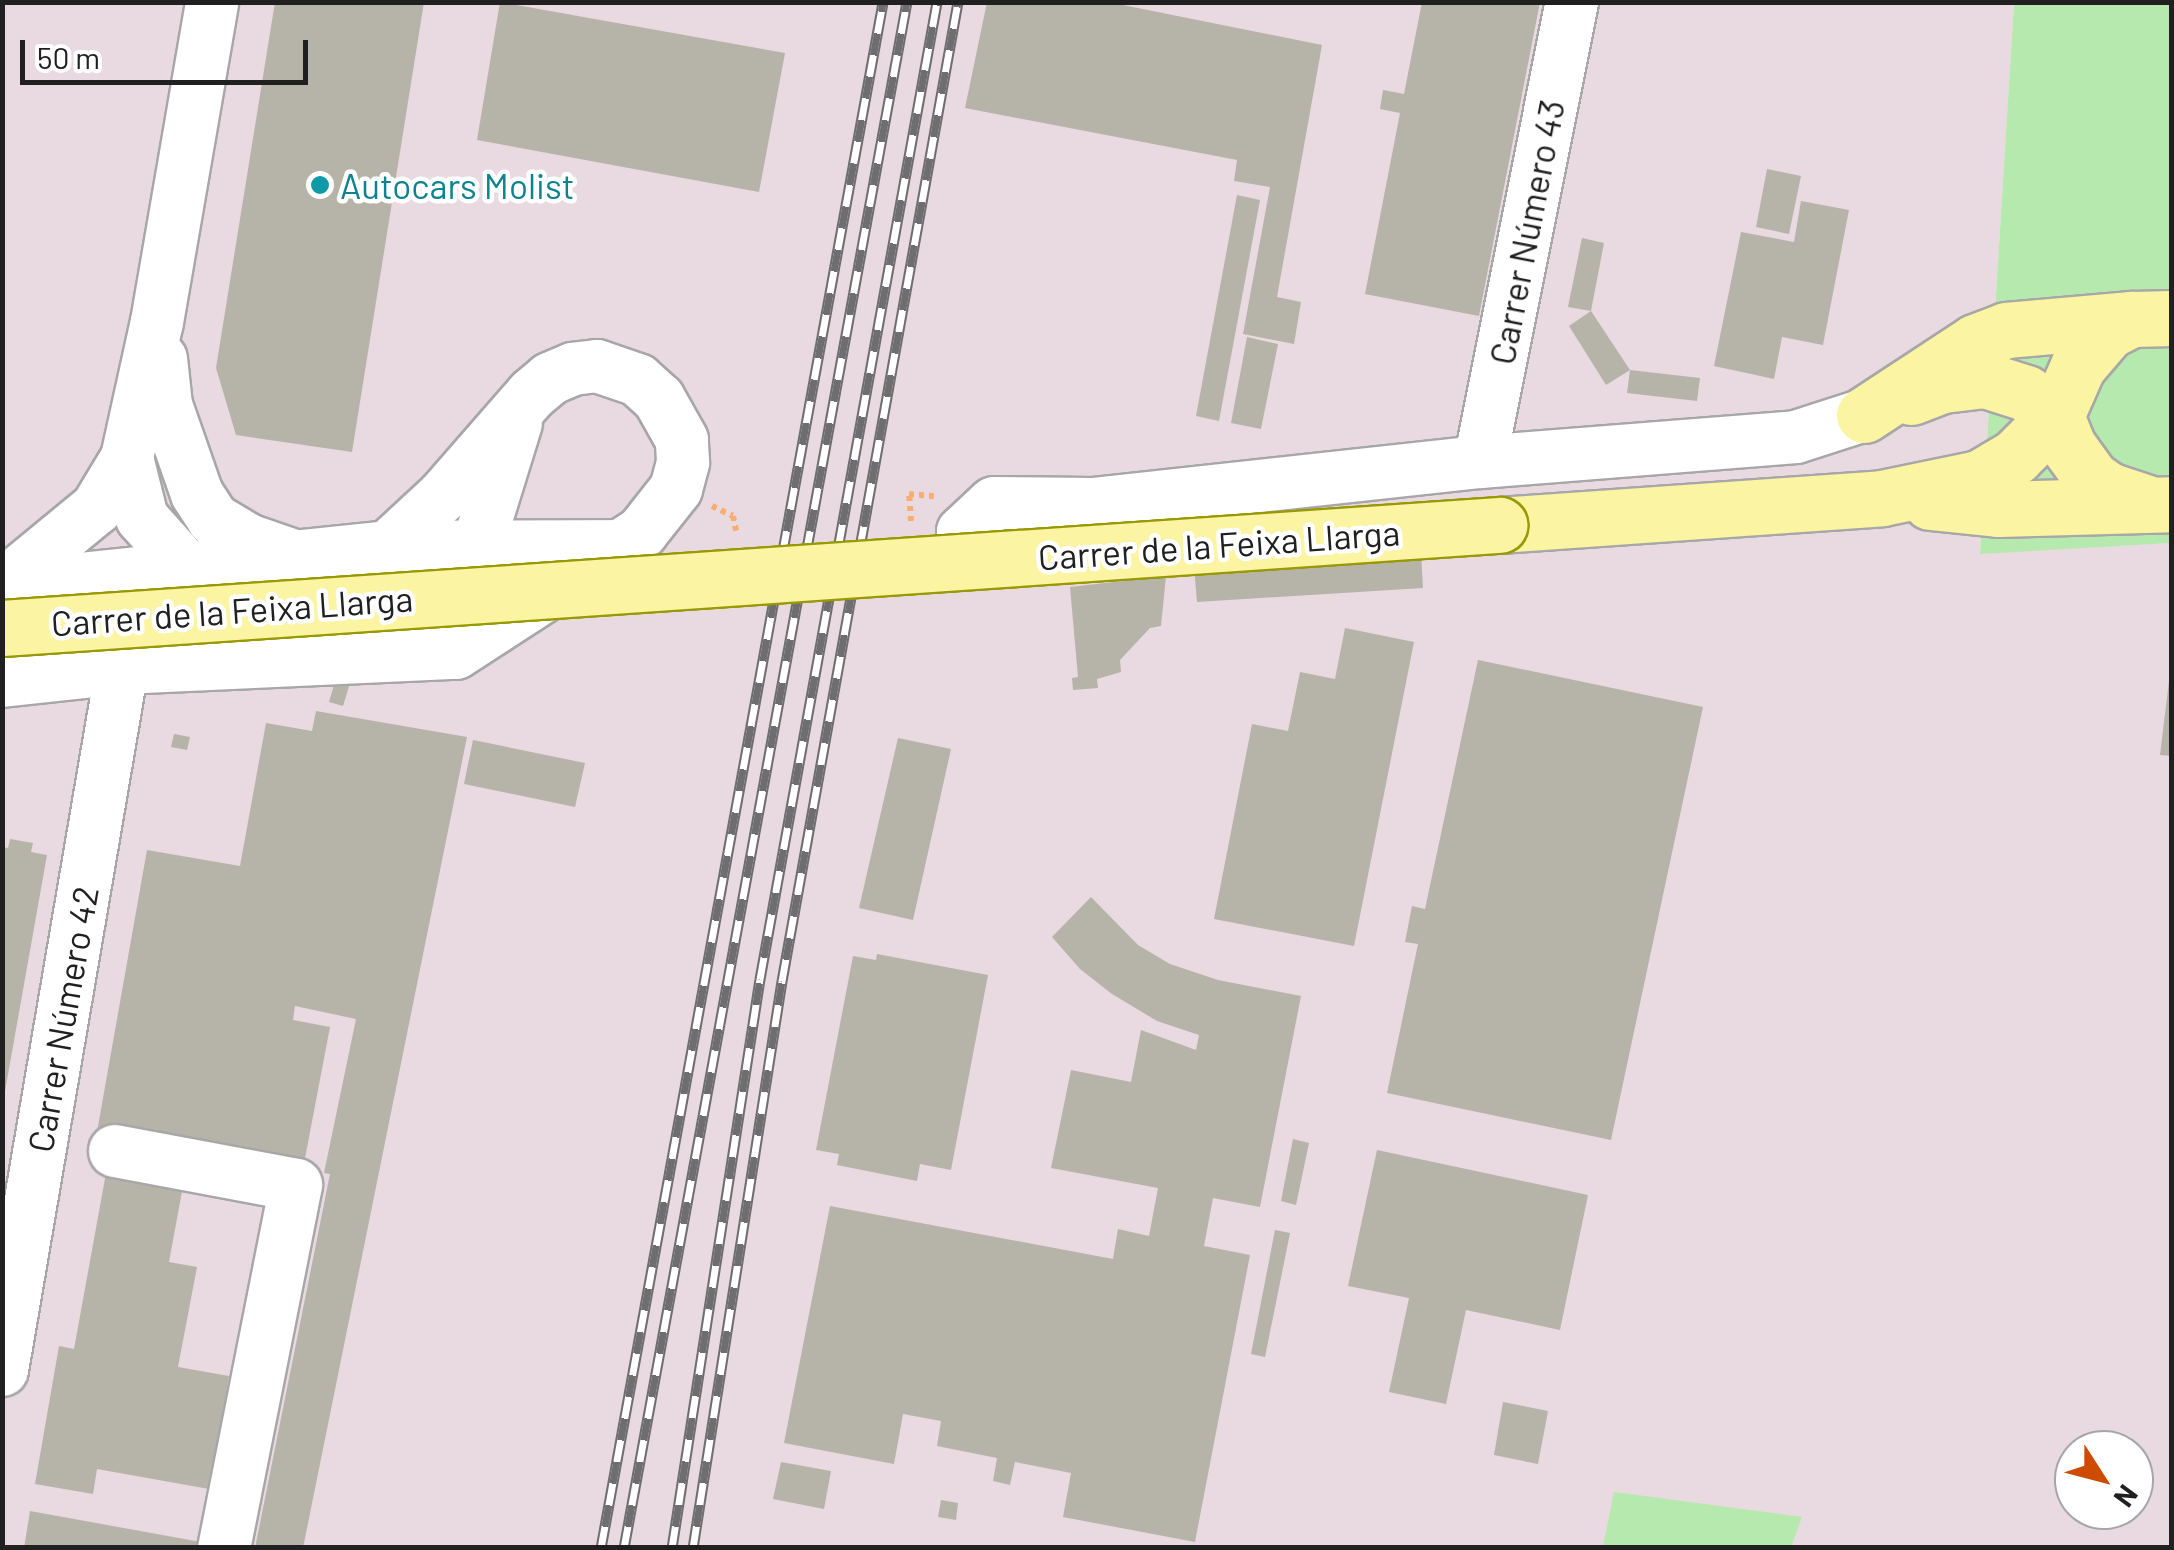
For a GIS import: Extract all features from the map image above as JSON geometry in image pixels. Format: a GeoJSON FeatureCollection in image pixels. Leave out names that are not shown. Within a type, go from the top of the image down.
{"type":"FeatureCollection","features":[{"type":"Feature","properties":{"kind":"main road"},"geometry":{"type":"LineString","coordinates":[[1864,415],[1975,342],[2006,330],[2152,319]]}},
{"type":"Feature","properties":{"kind":"main road","name":"Carrer de la Feixa Llarga"},"geometry":{"type":"LineString","coordinates":[[2,628],[1882,498],[1979,478],[2015,457],[2056,416],[2067,387],[2092,345],[2121,322],[2152,319]]}},
{"type":"Feature","properties":{"kind":"main road"},"geometry":{"type":"LineString","coordinates":[[1864,415],[1965,380],[2010,386],[2056,416]]}},
{"type":"Feature","properties":{"kind":"main road","name":"Carrer de la Feixa Llarga"},"geometry":{"type":"LineString","coordinates":[[2056,416],[2068,446],[2091,478],[2108,490],[2162,504]]}},
{"type":"Feature","properties":{"kind":"main road","name":"Carrer de la Feixa Llarga"},"geometry":{"type":"LineString","coordinates":[[1882,498],[1998,509],[2162,504]]}},
{"type":"Feature","properties":{"kind":"street"},"geometry":{"type":"LineString","coordinates":[[2,586],[97,508],[127,458],[158,322],[212,2]]}},
{"type":"Feature","properties":{"kind":"street","name":"Carrer Número 43"},"geometry":{"type":"LineString","coordinates":[[1480,462],[1572,2]]}},
{"type":"Feature","properties":{"kind":"street"},"geometry":{"type":"LineString","coordinates":[[158,322],[166,406],[188,481],[214,519],[248,540],[296,557]]}},
{"type":"Feature","properties":{"kind":"street","name":"Carrer de la Feixa Llarga"},"geometry":{"type":"LineString","coordinates":[[2,682],[122,668],[456,653],[620,546],[661,512],[676,489],[683,462],[682,440],[672,417],[638,380],[597,366],[550,379],[532,394],[443,496],[388,548]]}},
{"type":"Feature","properties":{"kind":"street","name":"Carrer de la Feixa Llarga"},"geometry":{"type":"LineString","coordinates":[[122,668],[175,651],[386,638],[452,622],[514,427],[532,394]]}},
{"type":"Feature","properties":{"kind":"street","name":"Carrer de la Feixa Llarga"},"geometry":{"type":"LineString","coordinates":[[1093,504],[1480,462],[1796,437],[1864,415]]}},
{"type":"Feature","properties":{"kind":"street"},"geometry":{"type":"LineString","coordinates":[[127,458],[142,518],[186,567]]}},
{"type":"Feature","properties":{"kind":"street","name":"Carrer de la Feixa Llarga"},"geometry":{"type":"LineString","coordinates":[[2,586],[388,548],[620,546]]}},
{"type":"Feature","properties":{"kind":"street","name":"Carrer Número 42"},"geometry":{"type":"LineString","coordinates":[[2,1370],[122,668]]}},
{"type":"Feature","properties":{"kind":"street"},"geometry":{"type":"LineString","coordinates":[[115,1150],[296,1185],[224,1548]]}},
{"type":"Feature","properties":{"kind":"path"},"geometry":{"type":"LineString","coordinates":[[909,494],[912,530]]}},
{"type":"Feature","properties":{"kind":"shaded area"},"geometry":{"type":"Polygon","coordinates":[[[3,3],[2014,3],[1980,553],[2171,543],[2171,1547],[3,1548],[3,3]]]}},
{"type":"Feature","properties":{"kind":"green space"},"geometry":{"type":"Polygon","coordinates":[[[2014,3],[2171,3],[2171,543],[1980,554],[2014,3]]]}},
{"type":"Feature","properties":{"kind":"green space"},"geometry":{"type":"Polygon","coordinates":[[[1614,1492],[1802,1517],[1791,1547],[1603,1547],[1614,1492]]]}},
{"type":"Feature","properties":{"kind":"building","name":"Autocars Molist"},"geometry":{"type":"Polygon","coordinates":[[[275,2],[424,2],[352,452],[236,435],[216,368],[275,2]]]}},
{"type":"Feature","properties":{"kind":"building"},"geometry":{"type":"Polygon","coordinates":[[[500,2],[785,53],[759,192],[477,140],[500,2]]]}},
{"type":"Feature","properties":{"kind":"building"},"geometry":{"type":"Polygon","coordinates":[[[987,2],[1108,2],[1322,45],[1277,297],[1301,302],[1294,344],[1243,334],[1270,187],[1234,181],[1237,160],[965,108],[987,2]]]}},
{"type":"Feature","properties":{"kind":"building"},"geometry":{"type":"Polygon","coordinates":[[[1422,2],[1540,2],[1479,316],[1365,294],[1400,113],[1380,109],[1383,90],[1404,94],[1422,2]]]}},
{"type":"Feature","properties":{"kind":"building"},"geometry":{"type":"Polygon","coordinates":[[[1767,169],[1801,176],[1789,234],[1756,227],[1767,169]]]}},
{"type":"Feature","properties":{"kind":"building"},"geometry":{"type":"Polygon","coordinates":[[[1237,195],[1260,200],[1219,421],[1196,416],[1237,195]]]}},
{"type":"Feature","properties":{"kind":"building"},"geometry":{"type":"Polygon","coordinates":[[[1801,201],[1849,210],[1823,345],[1782,337],[1774,379],[1714,366],[1741,232],[1794,242],[1801,201]]]}},
{"type":"Feature","properties":{"kind":"building"},"geometry":{"type":"Polygon","coordinates":[[[1582,238],[1604,243],[1591,311],[1568,307],[1582,238]]]}},
{"type":"Feature","properties":{"kind":"building"},"geometry":{"type":"Polygon","coordinates":[[[1591,311],[1630,370],[1606,385],[1569,326],[1591,311]]]}},
{"type":"Feature","properties":{"kind":"building"},"geometry":{"type":"Polygon","coordinates":[[[1247,337],[1278,344],[1261,429],[1231,423],[1247,337]]]}},
{"type":"Feature","properties":{"kind":"building"},"geometry":{"type":"Polygon","coordinates":[[[1630,370],[1700,378],[1697,401],[1627,393],[1630,370]]]}},
{"type":"Feature","properties":{"kind":"building"},"geometry":{"type":"Polygon","coordinates":[[[1421,553],[1423,588],[1197,602],[1194,567],[1421,553]]]}},
{"type":"Feature","properties":{"kind":"building"},"geometry":{"type":"Polygon","coordinates":[[[1166,576],[1161,626],[1150,628],[1120,660],[1121,672],[1097,679],[1098,688],[1073,690],[1072,678],[1078,677],[1070,587],[1166,576]]]}},
{"type":"Feature","properties":{"kind":"building"},"geometry":{"type":"Polygon","coordinates":[[[1345,628],[1414,642],[1354,946],[1214,919],[1252,724],[1288,731],[1300,672],[1335,679],[1345,628]]]}},
{"type":"Feature","properties":{"kind":"building"},"geometry":{"type":"Polygon","coordinates":[[[1478,660],[1703,707],[1611,1140],[1387,1093],[1418,944],[1405,942],[1412,906],[1425,909],[1478,660]]]}},
{"type":"Feature","properties":{"kind":"building"},"geometry":{"type":"Polygon","coordinates":[[[336,678],[350,683],[343,706],[329,702],[336,678]]]}},
{"type":"Feature","properties":{"kind":"building"},"geometry":{"type":"Polygon","coordinates":[[[2172,681],[2172,756],[2160,755],[2172,681]]]}},
{"type":"Feature","properties":{"kind":"building"},"geometry":{"type":"Polygon","coordinates":[[[316,711],[467,737],[303,1548],[255,1548],[330,1174],[324,1173],[356,1019],[295,1006],[293,1020],[330,1027],[303,1169],[97,1132],[147,850],[240,866],[266,723],[312,731],[316,711]]]}},
{"type":"Feature","properties":{"kind":"building"},"geometry":{"type":"Polygon","coordinates":[[[174,734],[190,737],[187,750],[171,747],[174,734]]]}},
{"type":"Feature","properties":{"kind":"building"},"geometry":{"type":"Polygon","coordinates":[[[898,738],[951,749],[913,920],[859,908],[898,738]]]}},
{"type":"Feature","properties":{"kind":"building"},"geometry":{"type":"Polygon","coordinates":[[[473,740],[585,763],[575,807],[464,784],[473,740]]]}},
{"type":"Feature","properties":{"kind":"building"},"geometry":{"type":"Polygon","coordinates":[[[10,839],[33,843],[31,852],[47,855],[4,1097],[2,847],[8,848],[10,839]]]}},
{"type":"Feature","properties":{"kind":"building"},"geometry":{"type":"Polygon","coordinates":[[[1091,897],[1138,945],[1170,964],[1218,980],[1301,996],[1260,1207],[1213,1198],[1204,1246],[1250,1255],[1195,1542],[1063,1517],[1071,1473],[1015,1462],[1010,1485],[993,1481],[997,1458],[937,1446],[941,1421],[903,1414],[894,1464],[784,1443],[830,1206],[1113,1259],[1118,1229],[1149,1236],[1158,1188],[1051,1168],[1071,1070],[1131,1082],[1141,1030],[1196,1050],[1199,1035],[1157,1021],[1112,994],[1080,969],[1052,937],[1091,897]]]}},
{"type":"Feature","properties":{"kind":"building"},"geometry":{"type":"Polygon","coordinates":[[[877,954],[988,975],[951,1170],[920,1164],[917,1181],[837,1165],[839,1154],[816,1150],[853,956],[876,960],[877,954]]]}},
{"type":"Feature","properties":{"kind":"building"},"geometry":{"type":"Polygon","coordinates":[[[1293,1139],[1309,1143],[1296,1205],[1281,1201],[1293,1139]]]}},
{"type":"Feature","properties":{"kind":"building"},"geometry":{"type":"Polygon","coordinates":[[[1377,1150],[1588,1195],[1560,1330],[1466,1310],[1446,1404],[1389,1392],[1409,1298],[1348,1286],[1377,1150]]]}},
{"type":"Feature","properties":{"kind":"building"},"geometry":{"type":"Polygon","coordinates":[[[106,1173],[183,1186],[169,1262],[197,1267],[178,1367],[229,1376],[209,1489],[97,1469],[93,1494],[35,1484],[59,1346],[74,1349],[106,1173]]]}},
{"type":"Feature","properties":{"kind":"building"},"geometry":{"type":"Polygon","coordinates":[[[1275,1230],[1290,1233],[1265,1357],[1251,1354],[1275,1230]]]}},
{"type":"Feature","properties":{"kind":"building"},"geometry":{"type":"Polygon","coordinates":[[[1503,1402],[1548,1411],[1538,1464],[1494,1455],[1503,1402]]]}},
{"type":"Feature","properties":{"kind":"building"},"geometry":{"type":"Polygon","coordinates":[[[781,1462],[831,1471],[824,1509],[773,1499],[781,1462]]]}},
{"type":"Feature","properties":{"kind":"building"},"geometry":{"type":"Polygon","coordinates":[[[941,1500],[958,1503],[956,1520],[938,1517],[941,1500]]]}},
{"type":"Feature","properties":{"kind":"building"},"geometry":{"type":"Polygon","coordinates":[[[30,1511],[212,1544],[212,1548],[24,1548],[30,1511]]]}},
{"type":"Feature","properties":{"kind":"railway"},"geometry":{"type":"LineString","coordinates":[[601,1548],[883,2]]}},
{"type":"Feature","properties":{"kind":"railway"},"geometry":{"type":"LineString","coordinates":[[624,1548],[907,2]]}},
{"type":"Feature","properties":{"kind":"railway"},"geometry":{"type":"LineString","coordinates":[[672,1548],[760,979],[937,2]]}},
{"type":"Feature","properties":{"kind":"railway"},"geometry":{"type":"LineString","coordinates":[[693,1548],[782,981],[958,2]]}},
{"type":"Feature","properties":{"kind":"place","name":"Autocars Molist"},"geometry":{"type":"Point","coordinates":[320,185]}}]}
